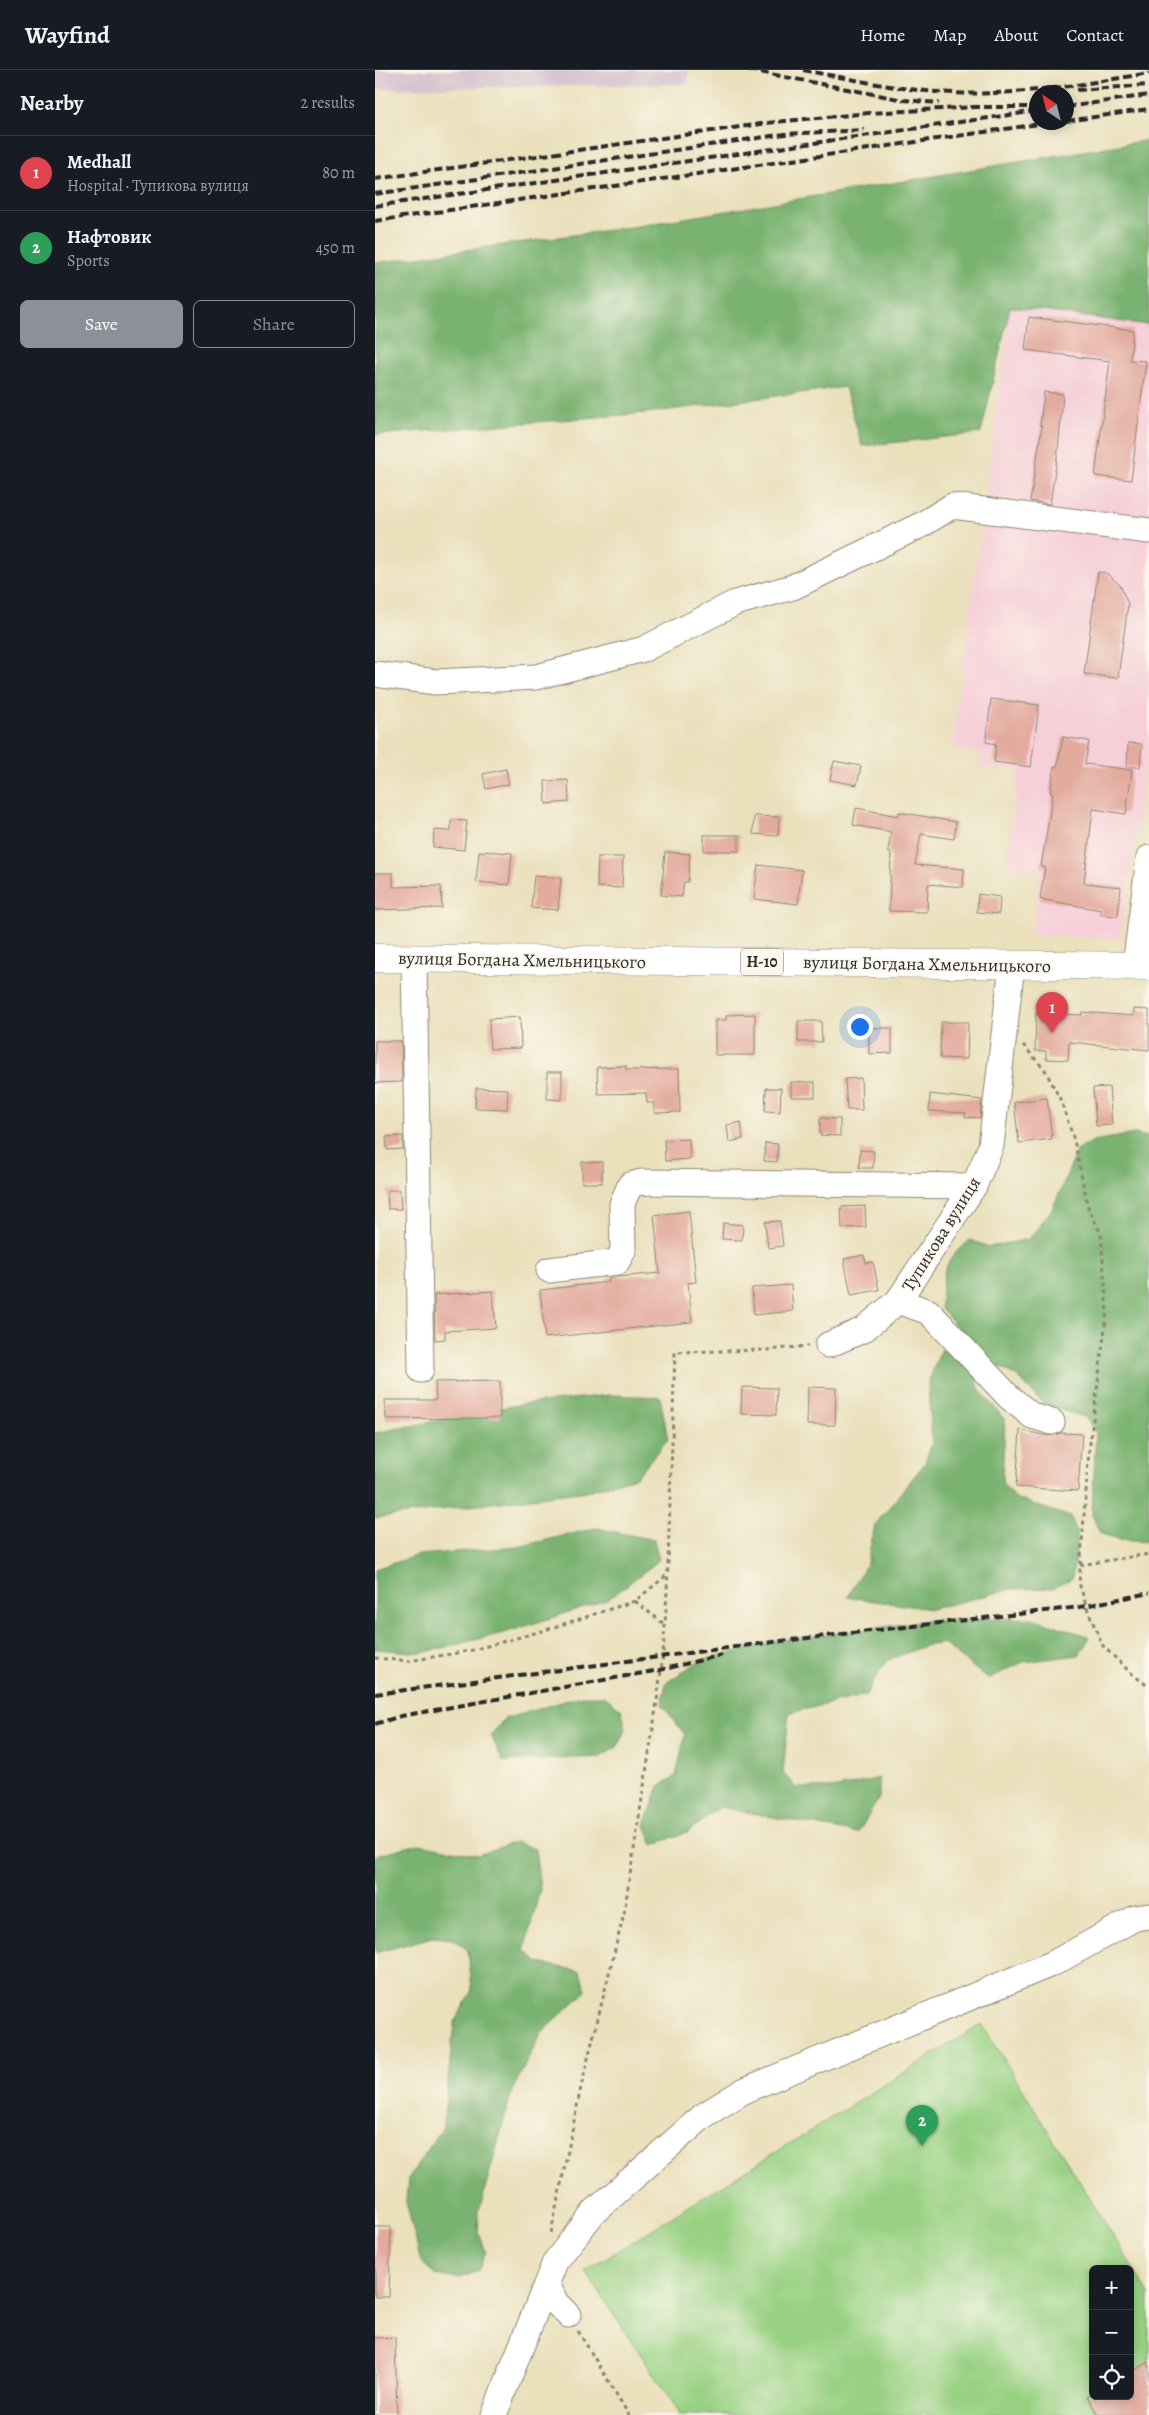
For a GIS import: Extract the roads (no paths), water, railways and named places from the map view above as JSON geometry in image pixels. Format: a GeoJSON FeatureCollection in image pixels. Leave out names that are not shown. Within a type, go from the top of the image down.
{"type":"FeatureCollection","features":[{"type":"Feature","properties":{"kind":"main road","name":"вулиця Богдана Хмельницького"},"geometry":{"type":"LineString","coordinates":[[375,958],[1142,966]]}},
{"type":"Feature","properties":{"kind":"street"},"geometry":{"type":"LineString","coordinates":[[375,674],[436,682],[536,677],[644,649],[735,603],[793,587],[923,524],[952,506],[1149,531]]}},
{"type":"Feature","properties":{"kind":"street"},"geometry":{"type":"LineString","coordinates":[[1142,966],[1149,858]]}},
{"type":"Feature","properties":{"kind":"street"},"geometry":{"type":"LineString","coordinates":[[414,959],[421,1370]]}},
{"type":"Feature","properties":{"kind":"street","name":"Тупикова вулиця"},"geometry":{"type":"LineString","coordinates":[[827,1345],[863,1330],[898,1301],[973,1186],[991,1146],[1012,965]]}},
{"type":"Feature","properties":{"kind":"street"},"geometry":{"type":"LineString","coordinates":[[549,1270],[617,1262],[623,1251],[622,1204],[630,1185],[641,1182],[973,1186]]}},
{"type":"Feature","properties":{"kind":"street"},"geometry":{"type":"LineString","coordinates":[[898,1301],[929,1312],[1009,1397],[1032,1416],[1052,1422]]}},
{"type":"Feature","properties":{"kind":"street"},"geometry":{"type":"LineString","coordinates":[[494,2415],[555,2262],[594,2212],[703,2116],[745,2090],[1054,1963],[1135,1918],[1149,1916]]}},
{"type":"Feature","properties":{"kind":"street"},"geometry":{"type":"LineString","coordinates":[[547,2284],[556,2303],[568,2316]]}},
{"type":"Feature","properties":{"kind":"railway"},"geometry":{"type":"LineString","coordinates":[[749,70],[904,100],[939,103]]}},
{"type":"Feature","properties":{"kind":"railway"},"geometry":{"type":"LineString","coordinates":[[803,70],[915,90],[953,93],[1027,91],[1149,73]]}},
{"type":"Feature","properties":{"kind":"railway"},"geometry":{"type":"LineString","coordinates":[[1077,90],[1149,85]]}},
{"type":"Feature","properties":{"kind":"railway"},"geometry":{"type":"LineString","coordinates":[[1074,106],[1149,95]]}},
{"type":"Feature","properties":{"kind":"railway"},"geometry":{"type":"LineString","coordinates":[[972,107],[1027,107]]}},
{"type":"Feature","properties":{"kind":"railway"},"geometry":{"type":"LineString","coordinates":[[375,179],[775,122],[869,113],[977,107]]}},
{"type":"Feature","properties":{"kind":"railway"},"geometry":{"type":"LineString","coordinates":[[1074,120],[1149,109]]}},
{"type":"Feature","properties":{"kind":"railway"},"geometry":{"type":"LineString","coordinates":[[375,206],[1029,112]]}},
{"type":"Feature","properties":{"kind":"railway"},"geometry":{"type":"LineString","coordinates":[[375,221],[1029,126]]}},
{"type":"Feature","properties":{"kind":"railway"},"geometry":{"type":"LineString","coordinates":[[375,194],[785,134],[864,130]]}},
{"type":"Feature","properties":{"kind":"railway"},"geometry":{"type":"LineString","coordinates":[[375,1694],[773,1642],[1080,1607],[1149,1593]]}},
{"type":"Feature","properties":{"kind":"railway"},"geometry":{"type":"LineString","coordinates":[[375,1724],[401,1716],[660,1670],[722,1655]]}},
{"type":"Feature","properties":{"kind":"place","name":"Medhall"},"geometry":{"type":"Point","coordinates":[1052,1033]}},
{"type":"Feature","properties":{"kind":"place","name":"Нафтовик"},"geometry":{"type":"Point","coordinates":[922,2146]}}]}
